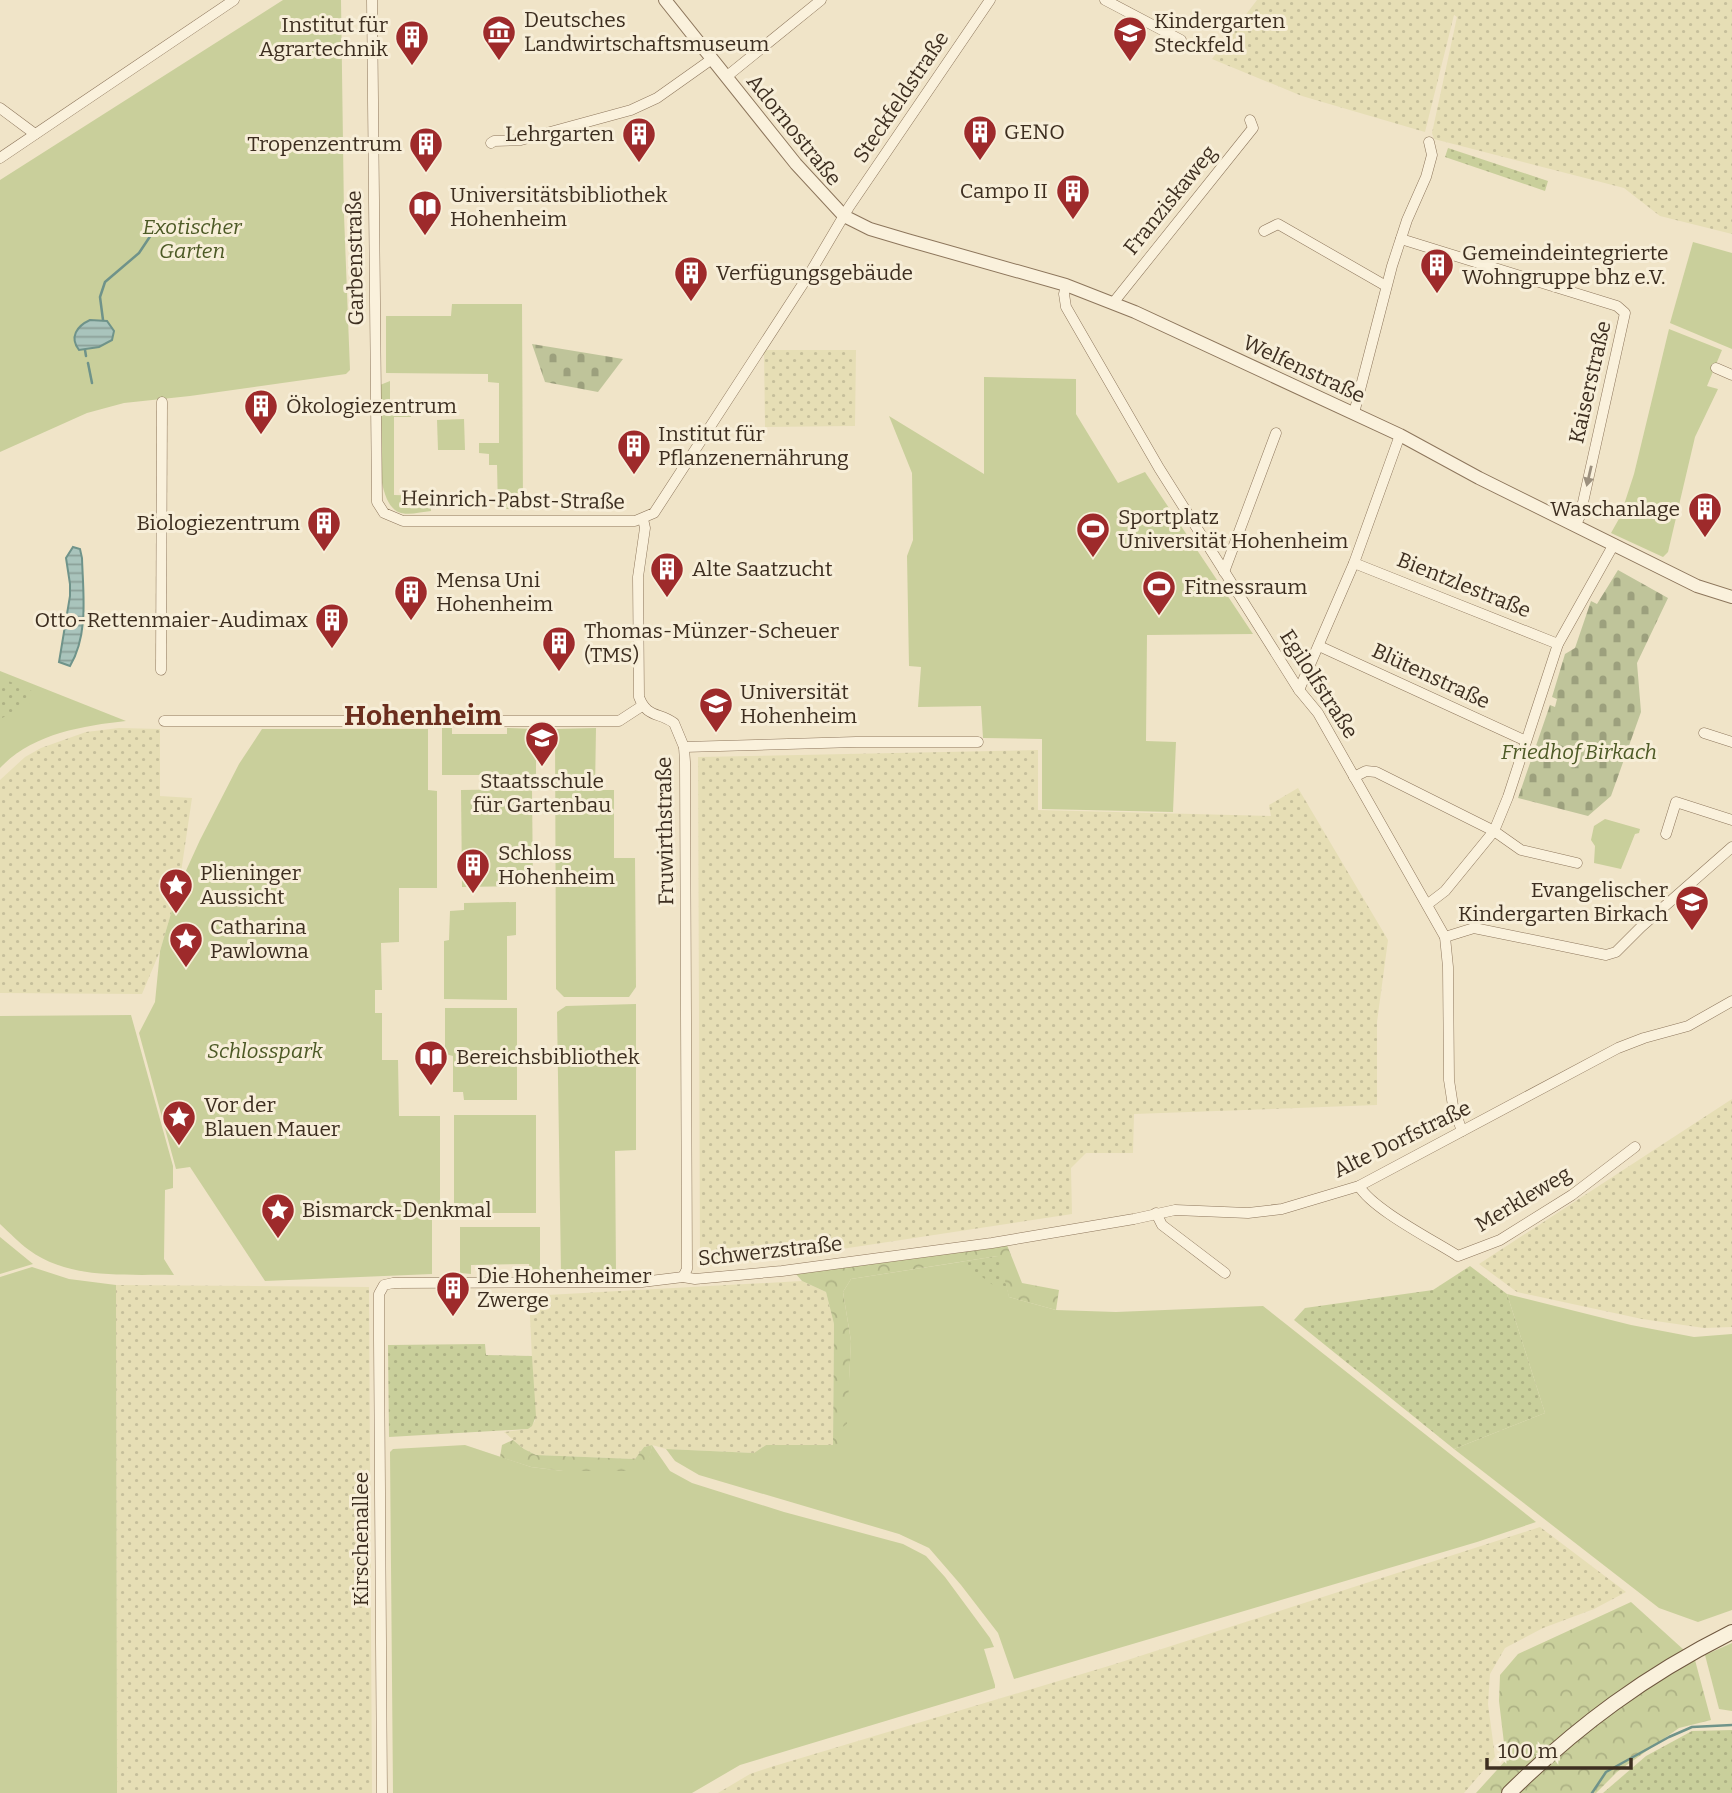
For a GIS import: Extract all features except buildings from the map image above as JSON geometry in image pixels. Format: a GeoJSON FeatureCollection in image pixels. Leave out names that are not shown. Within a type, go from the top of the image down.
{"type":"FeatureCollection","features":[{"type":"Feature","properties":{"kind":"main road"},"geometry":{"type":"LineString","coordinates":[[1509,1793],[1557,1747],[1632,1688],[1732,1632]]}},
{"type":"Feature","properties":{"kind":"street"},"geometry":{"type":"LineString","coordinates":[[0,158],[234,0]]}},
{"type":"Feature","properties":{"kind":"street","name":"Garbenstraße"},"geometry":{"type":"LineString","coordinates":[[372,0],[375,476],[377,502],[384,513]]}},
{"type":"Feature","properties":{"kind":"street","name":"Adornostraße"},"geometry":{"type":"LineString","coordinates":[[665,0],[796,164],[847,212]]}},
{"type":"Feature","properties":{"kind":"street"},"geometry":{"type":"LineString","coordinates":[[726,77],[821,0]]}},
{"type":"Feature","properties":{"kind":"street","name":"Steckfeldstraße"},"geometry":{"type":"LineString","coordinates":[[847,212],[990,0]]}},
{"type":"Feature","properties":{"kind":"street"},"geometry":{"type":"LineString","coordinates":[[1105,0],[1181,40]]}},
{"type":"Feature","properties":{"kind":"street"},"geometry":{"type":"LineString","coordinates":[[491,143],[521,140],[631,110],[657,98],[712,60]]}},
{"type":"Feature","properties":{"kind":"street"},"geometry":{"type":"LineString","coordinates":[[0,108],[35,134]]}},
{"type":"Feature","properties":{"kind":"street","name":"Franziskaweg"},"geometry":{"type":"LineString","coordinates":[[1112,303],[1252,128],[1250,120]]}},
{"type":"Feature","properties":{"kind":"street"},"geometry":{"type":"LineString","coordinates":[[1354,413],[1386,286],[1401,239],[1426,177],[1432,155],[1429,142]]}},
{"type":"Feature","properties":{"kind":"street"},"geometry":{"type":"LineString","coordinates":[[164,721],[619,721],[642,706],[639,697],[638,577],[645,528],[643,519],[654,513],[661,503],[847,212]]}},
{"type":"Feature","properties":{"kind":"street","name":"Welfenstraße"},"geometry":{"type":"LineString","coordinates":[[847,212],[870,229],[1066,285],[1112,303],[1400,435],[1479,478],[1697,586],[1732,597]]}},
{"type":"Feature","properties":{"kind":"street"},"geometry":{"type":"LineString","coordinates":[[1264,231],[1278,224],[1386,286]]}},
{"type":"Feature","properties":{"kind":"street","name":"Kaiserstraße"},"geometry":{"type":"LineString","coordinates":[[1401,239],[1617,306],[1625,313],[1580,516],[1575,526]]}},
{"type":"Feature","properties":{"kind":"street","name":"Egilolfstraße"},"geometry":{"type":"LineString","coordinates":[[1066,285],[1066,307],[1159,468],[1299,690],[1318,713],[1445,937],[1448,967],[1449,1080],[1452,1106],[1462,1130]]}},
{"type":"Feature","properties":{"kind":"street"},"geometry":{"type":"LineString","coordinates":[[1716,368],[1732,375]]}},
{"type":"Feature","properties":{"kind":"street"},"geometry":{"type":"LineString","coordinates":[[161,670],[162,401]]}},
{"type":"Feature","properties":{"kind":"street"},"geometry":{"type":"LineString","coordinates":[[1224,572],[1276,433]]}},
{"type":"Feature","properties":{"kind":"street"},"geometry":{"type":"LineString","coordinates":[[1299,690],[1354,563],[1400,435]]}},
{"type":"Feature","properties":{"kind":"street","name":"Heinrich-Pabst-Straße"},"geometry":{"type":"LineString","coordinates":[[384,513],[403,521],[434,522],[591,522],[643,519]]}},
{"type":"Feature","properties":{"kind":"street"},"geometry":{"type":"LineString","coordinates":[[1428,904],[1445,891],[1494,831],[1508,797],[1558,644],[1614,544]]}},
{"type":"Feature","properties":{"kind":"street","name":"Bientzlestraße"},"geometry":{"type":"LineString","coordinates":[[1354,563],[1558,644]]}},
{"type":"Feature","properties":{"kind":"street","name":"Blütenstraße"},"geometry":{"type":"LineString","coordinates":[[1319,646],[1526,741]]}},
{"type":"Feature","properties":{"kind":"street","name":"Fruwirthstraße"},"geometry":{"type":"LineString","coordinates":[[642,706],[655,716],[674,723],[684,747],[687,1269],[683,1277]]}},
{"type":"Feature","properties":{"kind":"street"},"geometry":{"type":"LineString","coordinates":[[1704,733],[1732,742]]}},
{"type":"Feature","properties":{"kind":"street"},"geometry":{"type":"LineString","coordinates":[[684,747],[978,741]]}},
{"type":"Feature","properties":{"kind":"street"},"geometry":{"type":"LineString","coordinates":[[1354,776],[1366,771],[1376,772],[1494,831],[1521,850],[1577,863]]}},
{"type":"Feature","properties":{"kind":"street"},"geometry":{"type":"LineString","coordinates":[[1666,834],[1676,802],[1732,820]]}},
{"type":"Feature","properties":{"kind":"street"},"geometry":{"type":"LineString","coordinates":[[1445,937],[1474,928],[1606,955],[1616,952],[1732,847]]}},
{"type":"Feature","properties":{"kind":"street","name":"Alte Dorfstraße"},"geometry":{"type":"LineString","coordinates":[[1156,1213],[1175,1210],[1248,1213],[1282,1209],[1359,1186],[1618,1048],[1688,1026],[1732,1001]]}},
{"type":"Feature","properties":{"kind":"street","name":"Merkleweg"},"geometry":{"type":"LineString","coordinates":[[1359,1186],[1363,1194],[1381,1209],[1458,1256],[1500,1240],[1572,1195],[1635,1147]]}},
{"type":"Feature","properties":{"kind":"street"},"geometry":{"type":"LineString","coordinates":[[1156,1213],[1162,1225],[1225,1273]]}},
{"type":"Feature","properties":{"kind":"street","name":"Schwerzstraße"},"geometry":{"type":"LineString","coordinates":[[384,1285],[642,1282],[782,1271],[1096,1226],[1156,1213]]}},
{"type":"Feature","properties":{"kind":"street","name":"Kirschenallee"},"geometry":{"type":"LineString","coordinates":[[382,1793],[379,1294],[384,1285]]}},
{"type":"Feature","properties":{"kind":"shaded area"},"geometry":{"type":"Polygon","coordinates":[[[1257,0],[1732,0],[1732,234],[1660,216],[1624,188],[1434,139],[1432,133],[1457,17],[1454,15],[1425,132],[1302,96],[1212,59],[1257,0]]]}},
{"type":"Feature","properties":{"kind":"shaded area"},"geometry":{"type":"Polygon","coordinates":[[[764,350],[856,350],[855,426],[765,427],[764,350]]]}},
{"type":"Feature","properties":{"kind":"shaded area"},"geometry":{"type":"Polygon","coordinates":[[[119,728],[160,729],[160,796],[192,798],[179,886],[160,951],[142,994],[0,993],[0,780],[25,757],[41,748],[86,732],[119,728]]]}},
{"type":"Feature","properties":{"kind":"shaded area"},"geometry":{"type":"Polygon","coordinates":[[[1038,750],[1038,810],[1271,816],[1269,805],[1298,788],[1388,940],[1377,1022],[1377,1105],[1134,1114],[1133,1153],[1086,1153],[1071,1168],[1072,1214],[769,1260],[700,1267],[698,757],[1038,750]]]}},
{"type":"Feature","properties":{"kind":"shaded area"},"geometry":{"type":"Polygon","coordinates":[[[1732,1099],[1732,1327],[1704,1328],[1642,1319],[1517,1292],[1479,1264],[1732,1099]]]}},
{"type":"Feature","properties":{"kind":"shaded area"},"geometry":{"type":"Polygon","coordinates":[[[802,1281],[826,1292],[834,1324],[833,1445],[766,1445],[754,1453],[666,1449],[652,1445],[644,1447],[635,1459],[536,1455],[524,1449],[504,1432],[528,1429],[535,1421],[529,1296],[802,1281]]]}},
{"type":"Feature","properties":{"kind":"shaded area"},"geometry":{"type":"Polygon","coordinates":[[[116,1285],[369,1287],[372,1793],[117,1793],[116,1285]]]}},
{"type":"Feature","properties":{"kind":"shaded area"},"geometry":{"type":"Polygon","coordinates":[[[1540,1527],[1626,1592],[1594,1609],[1543,1628],[1505,1648],[1490,1674],[1488,1704],[1495,1757],[1464,1793],[718,1793],[750,1774],[771,1767],[1112,1665],[1540,1527]]]}},
{"type":"Feature","properties":{"kind":"green space","name":"Exotischer Garten"},"geometry":{"type":"Polygon","coordinates":[[[283,0],[341,0],[344,215],[350,370],[346,374],[124,403],[87,413],[0,452],[0,180],[283,0]]]}},
{"type":"Feature","properties":{"kind":"green space"},"geometry":{"type":"Polygon","coordinates":[[[1448,148],[1548,181],[1545,191],[1445,157],[1448,148]]]}},
{"type":"Feature","properties":{"kind":"green space"},"geometry":{"type":"Polygon","coordinates":[[[1693,242],[1732,253],[1732,349],[1670,323],[1693,242]]]}},
{"type":"Feature","properties":{"kind":"green space"},"geometry":{"type":"Polygon","coordinates":[[[452,304],[522,304],[523,509],[498,509],[497,465],[489,465],[489,454],[479,453],[479,443],[499,443],[499,383],[488,382],[488,374],[386,373],[386,316],[451,316],[452,304]]]}},
{"type":"Feature","properties":{"kind":"green space"},"geometry":{"type":"Polygon","coordinates":[[[1669,329],[1722,350],[1707,386],[1718,389],[1695,437],[1668,552],[1663,557],[1611,533],[1620,517],[1634,474],[1669,329]]]}},
{"type":"Feature","properties":{"kind":"green space"},"geometry":{"type":"Polygon","coordinates":[[[532,344],[623,359],[598,392],[545,382],[532,344]]]}},
{"type":"Feature","properties":{"kind":"green space","name":"Sportplatz Universität Hohenheim"},"geometry":{"type":"Polygon","coordinates":[[[984,377],[1076,379],[1076,414],[1118,483],[1145,472],[1253,634],[1147,635],[1146,741],[1176,742],[1173,812],[1042,809],[1042,739],[983,738],[981,706],[918,707],[921,667],[909,666],[907,556],[913,540],[912,473],[889,416],[984,474],[984,377]]]}},
{"type":"Feature","properties":{"kind":"green space"},"geometry":{"type":"Polygon","coordinates":[[[390,381],[390,400],[411,400],[411,417],[394,417],[394,495],[430,496],[431,511],[410,514],[398,512],[389,504],[384,490],[379,453],[380,385],[390,381]]]}},
{"type":"Feature","properties":{"kind":"green space"},"geometry":{"type":"Polygon","coordinates":[[[464,419],[465,450],[438,450],[437,420],[464,419]]]}},
{"type":"Feature","properties":{"kind":"green space","name":"Friedhof Birkach"},"geometry":{"type":"Polygon","coordinates":[[[1618,570],[1668,598],[1637,663],[1641,712],[1611,796],[1588,816],[1518,798],[1550,705],[1555,707],[1557,699],[1552,697],[1565,654],[1575,648],[1591,601],[1597,604],[1618,570]]]}},
{"type":"Feature","properties":{"kind":"green space"},"geometry":{"type":"Polygon","coordinates":[[[0,671],[126,721],[58,734],[27,747],[0,768],[0,671]]]}},
{"type":"Feature","properties":{"kind":"green space"},"geometry":{"type":"Polygon","coordinates":[[[4,679],[34,692],[29,705],[2,718],[0,690],[4,679]]]}},
{"type":"Feature","properties":{"kind":"green space"},"geometry":{"type":"Polygon","coordinates":[[[442,728],[452,728],[452,734],[507,734],[507,728],[536,729],[536,775],[442,775],[442,728]]]}},
{"type":"Feature","properties":{"kind":"green space"},"geometry":{"type":"Polygon","coordinates":[[[596,728],[595,790],[614,790],[614,858],[635,858],[636,987],[629,997],[564,997],[556,989],[555,729],[596,728]]]}},
{"type":"Feature","properties":{"kind":"green space","name":"Schlosspark"},"geometry":{"type":"Polygon","coordinates":[[[262,729],[428,729],[428,790],[437,791],[437,888],[399,888],[399,942],[381,943],[382,990],[375,990],[375,1013],[382,1013],[382,1060],[398,1060],[399,1116],[440,1116],[440,1214],[432,1214],[432,1274],[265,1281],[190,1167],[176,1169],[139,1033],[155,1002],[160,951],[179,886],[239,764],[262,729]]]}},
{"type":"Feature","properties":{"kind":"green space"},"geometry":{"type":"Polygon","coordinates":[[[532,789],[533,886],[462,887],[461,790],[532,789]]]}},
{"type":"Feature","properties":{"kind":"green space"},"geometry":{"type":"Polygon","coordinates":[[[1605,819],[1640,829],[1639,833],[1635,834],[1621,869],[1594,863],[1595,846],[1591,840],[1594,826],[1605,819]]]}},
{"type":"Feature","properties":{"kind":"green space"},"geometry":{"type":"Polygon","coordinates":[[[516,902],[516,935],[507,936],[507,1000],[444,999],[444,941],[449,940],[450,911],[464,910],[464,903],[516,902]]]}},
{"type":"Feature","properties":{"kind":"green space"},"geometry":{"type":"Polygon","coordinates":[[[636,1004],[636,1150],[615,1151],[616,1272],[561,1273],[557,1012],[566,1006],[636,1004]]]}},
{"type":"Feature","properties":{"kind":"green space"},"geometry":{"type":"Polygon","coordinates":[[[445,1008],[517,1008],[517,1100],[464,1100],[463,1092],[453,1092],[453,1056],[445,1054],[445,1008]]]}},
{"type":"Feature","properties":{"kind":"green space"},"geometry":{"type":"Polygon","coordinates":[[[131,1015],[173,1166],[173,1188],[165,1190],[164,1259],[174,1275],[118,1275],[62,1266],[29,1250],[0,1224],[0,1016],[131,1015]]]}},
{"type":"Feature","properties":{"kind":"green space"},"geometry":{"type":"Polygon","coordinates":[[[454,1115],[536,1115],[536,1213],[454,1213],[454,1115]]]}},
{"type":"Feature","properties":{"kind":"green space"},"geometry":{"type":"Polygon","coordinates":[[[460,1227],[540,1227],[540,1272],[530,1272],[529,1264],[471,1265],[471,1274],[460,1273],[460,1227]]]}},
{"type":"Feature","properties":{"kind":"green space"},"geometry":{"type":"Polygon","coordinates":[[[0,1237],[33,1264],[0,1274],[0,1237]]]}},
{"type":"Feature","properties":{"kind":"green space"},"geometry":{"type":"Polygon","coordinates":[[[1007,1245],[1022,1283],[1059,1290],[1056,1310],[1009,1297],[998,1256],[851,1279],[843,1292],[851,1341],[847,1424],[841,1428],[842,1436],[848,1437],[847,1445],[833,1445],[834,1324],[826,1292],[802,1281],[796,1274],[1007,1245]]]}},
{"type":"Feature","properties":{"kind":"green space"},"geometry":{"type":"Polygon","coordinates":[[[999,1256],[1009,1297],[1056,1310],[1116,1312],[1263,1306],[1536,1522],[1477,1542],[1014,1679],[998,1633],[929,1548],[899,1534],[699,1475],[675,1461],[666,1449],[754,1453],[766,1445],[847,1445],[841,1436],[841,1428],[849,1380],[851,1341],[843,1292],[851,1279],[999,1256]]]}},
{"type":"Feature","properties":{"kind":"green space"},"geometry":{"type":"Polygon","coordinates":[[[999,1256],[1009,1297],[962,1262],[999,1256]]]}},
{"type":"Feature","properties":{"kind":"green space"},"geometry":{"type":"Polygon","coordinates":[[[1470,1266],[1507,1294],[1545,1413],[1454,1449],[1294,1320],[1305,1308],[1433,1290],[1470,1266]]]}},
{"type":"Feature","properties":{"kind":"green space"},"geometry":{"type":"Polygon","coordinates":[[[32,1267],[69,1279],[116,1285],[117,1793],[0,1793],[0,1277],[32,1267]]]}},
{"type":"Feature","properties":{"kind":"green space"},"geometry":{"type":"Polygon","coordinates":[[[1507,1294],[1631,1325],[1694,1337],[1732,1334],[1732,1610],[1698,1622],[1659,1608],[1454,1449],[1545,1413],[1507,1294]]]}},
{"type":"Feature","properties":{"kind":"green space"},"geometry":{"type":"Polygon","coordinates":[[[485,1344],[486,1355],[532,1356],[536,1416],[532,1426],[528,1429],[389,1437],[388,1345],[485,1344]]]}},
{"type":"Feature","properties":{"kind":"green space"},"geometry":{"type":"Polygon","coordinates":[[[513,1440],[536,1455],[635,1459],[644,1447],[652,1445],[647,1471],[563,1471],[531,1467],[500,1457],[502,1445],[513,1440]]]}},
{"type":"Feature","properties":{"kind":"green space"},"geometry":{"type":"Polygon","coordinates":[[[465,1445],[531,1467],[563,1471],[646,1471],[652,1445],[670,1471],[692,1483],[784,1512],[903,1544],[926,1556],[990,1638],[994,1647],[984,1649],[995,1688],[740,1765],[692,1793],[393,1793],[390,1452],[393,1449],[465,1445]]]}},
{"type":"Feature","properties":{"kind":"green space"},"geometry":{"type":"Polygon","coordinates":[[[1631,1602],[1695,1660],[1711,1720],[1679,1728],[1617,1772],[1596,1793],[1476,1793],[1506,1760],[1499,1701],[1500,1675],[1518,1654],[1631,1602]]]}},
{"type":"Feature","properties":{"kind":"green space"},"geometry":{"type":"Polygon","coordinates":[[[1732,1643],[1732,1711],[1719,1709],[1705,1655],[1732,1643]]]}},
{"type":"Feature","properties":{"kind":"green space"},"geometry":{"type":"Polygon","coordinates":[[[1732,1730],[1732,1793],[1603,1793],[1646,1756],[1692,1731],[1732,1730]]]}},
{"type":"Feature","properties":{"kind":"water"},"geometry":{"type":"Polygon","coordinates":[[[90,320],[107,321],[114,331],[112,340],[99,347],[79,350],[75,341],[76,332],[90,320]]]}},
{"type":"Feature","properties":{"kind":"water"},"geometry":{"type":"Polygon","coordinates":[[[73,547],[80,549],[82,558],[84,599],[80,641],[70,666],[59,662],[70,596],[66,558],[73,547]]]}},
{"type":"Feature","properties":{"kind":"waterway"},"geometry":{"type":"LineString","coordinates":[[103,320],[100,297],[105,282],[139,253],[151,235]]}},
{"type":"Feature","properties":{"kind":"waterway"},"geometry":{"type":"LineString","coordinates":[[85,350],[86,356]]}},
{"type":"Feature","properties":{"kind":"waterway"},"geometry":{"type":"LineString","coordinates":[[88,363],[92,383]]}},
{"type":"Feature","properties":{"kind":"waterway"},"geometry":{"type":"LineString","coordinates":[[1592,1793],[1606,1772],[1669,1737],[1692,1727],[1732,1725]]}},
{"type":"Feature","properties":{"kind":"place","name":"Deutsches Landwirtschaftsmuseum"},"geometry":{"type":"Point","coordinates":[499,62]}},
{"type":"Feature","properties":{"kind":"place","name":"Kindergarten Steckfeld"},"geometry":{"type":"Point","coordinates":[1130,63]}},
{"type":"Feature","properties":{"kind":"place","name":"Institut für Agrartechnik"},"geometry":{"type":"Point","coordinates":[412,67]}},
{"type":"Feature","properties":{"kind":"place","name":"GENO"},"geometry":{"type":"Point","coordinates":[980,162]}},
{"type":"Feature","properties":{"kind":"place","name":"Lehrgarten"},"geometry":{"type":"Point","coordinates":[639,164]}},
{"type":"Feature","properties":{"kind":"place","name":"Tropenzentrum"},"geometry":{"type":"Point","coordinates":[426,174]}},
{"type":"Feature","properties":{"kind":"place","name":"Campo II"},"geometry":{"type":"Point","coordinates":[1073,221]}},
{"type":"Feature","properties":{"kind":"place","name":"Universitätsbibliothek Hohenheim"},"geometry":{"type":"Point","coordinates":[425,237]}},
{"type":"Feature","properties":{"kind":"place","name":"Gemeindeintegrierte Wohngruppe bhz e.V."},"geometry":{"type":"Point","coordinates":[1437,295]}},
{"type":"Feature","properties":{"kind":"place","name":"Verfügungsgebäude"},"geometry":{"type":"Point","coordinates":[691,303]}},
{"type":"Feature","properties":{"kind":"place","name":"Ökologiezentrum"},"geometry":{"type":"Point","coordinates":[261,436]}},
{"type":"Feature","properties":{"kind":"place","name":"Institut für Pflanzenernährung"},"geometry":{"type":"Point","coordinates":[634,476]}},
{"type":"Feature","properties":{"kind":"place","name":"Waschanlage"},"geometry":{"type":"Point","coordinates":[1705,539]}},
{"type":"Feature","properties":{"kind":"place","name":"Biologiezentrum"},"geometry":{"type":"Point","coordinates":[324,553]}},
{"type":"Feature","properties":{"kind":"place","name":"Sportplatz Universität Hohenheim"},"geometry":{"type":"Point","coordinates":[1093,559]}},
{"type":"Feature","properties":{"kind":"place","name":"Alte Saatzucht"},"geometry":{"type":"Point","coordinates":[667,599]}},
{"type":"Feature","properties":{"kind":"place","name":"Fitnessraum"},"geometry":{"type":"Point","coordinates":[1159,617]}},
{"type":"Feature","properties":{"kind":"place","name":"Mensa Uni Hohenheim"},"geometry":{"type":"Point","coordinates":[411,622]}},
{"type":"Feature","properties":{"kind":"place","name":"Otto-Rettenmaier-Audimax"},"geometry":{"type":"Point","coordinates":[332,650]}},
{"type":"Feature","properties":{"kind":"place","name":"Thomas-Münzer-Scheuer (TMS)"},"geometry":{"type":"Point","coordinates":[559,673]}},
{"type":"Feature","properties":{"kind":"place","name":"Universität Hohenheim"},"geometry":{"type":"Point","coordinates":[716,734]}},
{"type":"Feature","properties":{"kind":"place","name":"Staatsschule für Gartenbau"},"geometry":{"type":"Point","coordinates":[542,768]}},
{"type":"Feature","properties":{"kind":"place","name":"Schloss Hohenheim"},"geometry":{"type":"Point","coordinates":[473,895]}},
{"type":"Feature","properties":{"kind":"place","name":"Plieninger Aussicht"},"geometry":{"type":"Point","coordinates":[176,915]}},
{"type":"Feature","properties":{"kind":"place","name":"Evangelischer Kindergarten Birkach"},"geometry":{"type":"Point","coordinates":[1692,932]}},
{"type":"Feature","properties":{"kind":"place","name":"Catharina Pawlowna"},"geometry":{"type":"Point","coordinates":[186,969]}},
{"type":"Feature","properties":{"kind":"place","name":"Bereichsbibliothek"},"geometry":{"type":"Point","coordinates":[431,1087]}},
{"type":"Feature","properties":{"kind":"place","name":"Vor der Blauen Mauer"},"geometry":{"type":"Point","coordinates":[179,1147]}},
{"type":"Feature","properties":{"kind":"place","name":"Bismarck-Denkmal"},"geometry":{"type":"Point","coordinates":[278,1240]}},
{"type":"Feature","properties":{"kind":"place","name":"Die Hohenheimer Zwerge"},"geometry":{"type":"Point","coordinates":[453,1318]}},
{"type":"Feature","properties":{"kind":"district","name":"Hohenheim"},"geometry":{"type":"Point","coordinates":[423,715]}}]}
